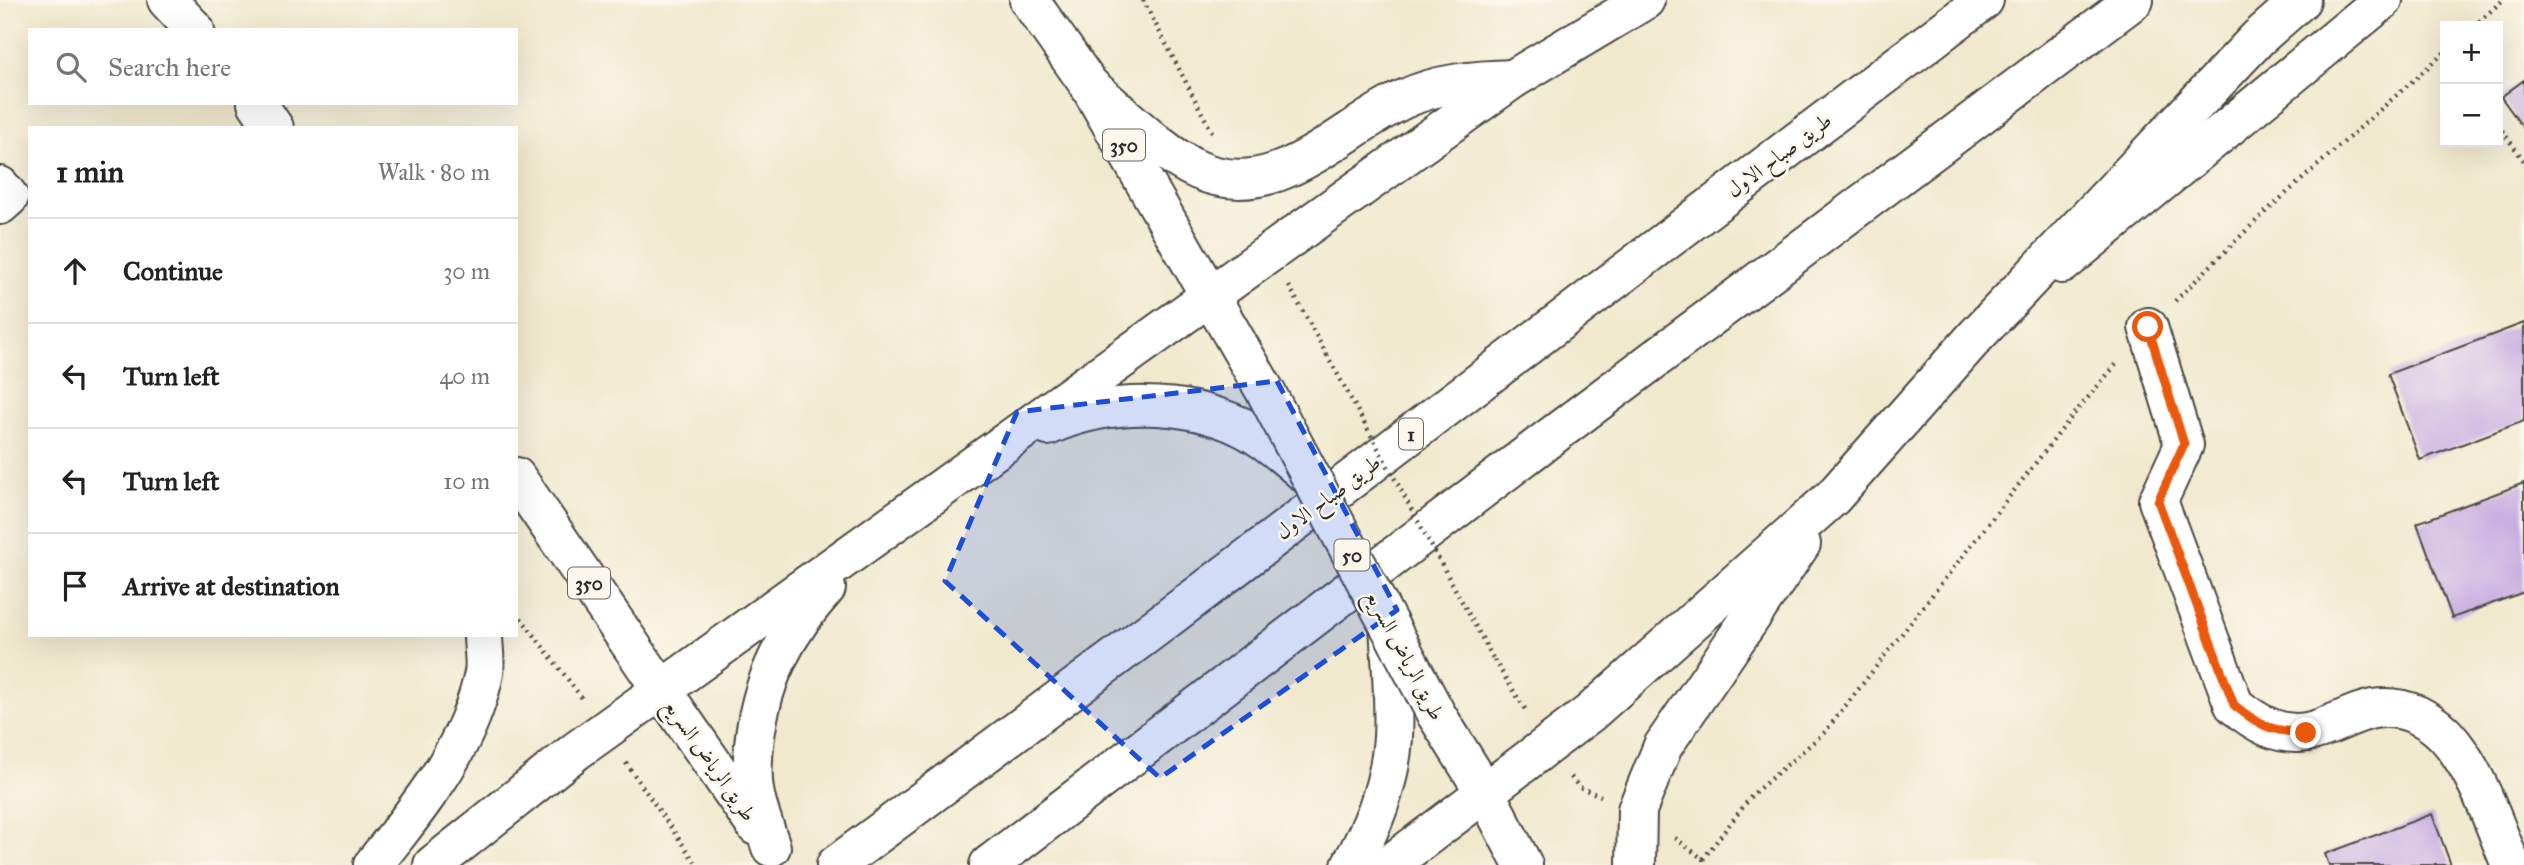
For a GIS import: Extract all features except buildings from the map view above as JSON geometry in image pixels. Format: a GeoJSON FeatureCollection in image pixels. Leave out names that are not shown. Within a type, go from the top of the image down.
{"type":"FeatureCollection","features":[{"type":"Feature","properties":{"kind":"main road"},"geometry":{"type":"LineString","coordinates":[[167,0],[193,28]]}},
{"type":"Feature","properties":{"kind":"main road"},"geometry":{"type":"LineString","coordinates":[[194,0],[210,28]]}},
{"type":"Feature","properties":{"kind":"main road"},"geometry":{"type":"LineString","coordinates":[[433,865],[576,751],[661,689],[1513,79],[1645,0]]}},
{"type":"Feature","properties":{"kind":"main road","name":"طريق صباح الاول"},"geometry":{"type":"LineString","coordinates":[[836,865],[1162,623],[1984,0]]}},
{"type":"Feature","properties":{"kind":"main road"},"geometry":{"type":"LineString","coordinates":[[989,865],[1555,434],[2134,0]]}},
{"type":"Feature","properties":{"kind":"main road"},"geometry":{"type":"LineString","coordinates":[[1389,865],[1590,713],[1833,497],[1975,337],[2258,38],[2301,0]]}},
{"type":"Feature","properties":{"kind":"main road"},"geometry":{"type":"LineString","coordinates":[[1975,337],[2383,0]]}},
{"type":"Feature","properties":{"kind":"main road","name":"350"},"geometry":{"type":"LineString","coordinates":[[1042,9],[1089,85],[1210,296]]}},
{"type":"Feature","properties":{"kind":"main road"},"geometry":{"type":"LineString","coordinates":[[1089,85],[1183,163],[1219,177],[1237,179],[1262,178],[1286,170],[1406,98],[1441,86],[1513,79]]}},
{"type":"Feature","properties":{"kind":"main road"},"geometry":{"type":"LineString","coordinates":[[258,105],[273,126]]}},
{"type":"Feature","properties":{"kind":"main road"},"geometry":{"type":"LineString","coordinates":[[0,186],[9,197],[0,205]]}},
{"type":"Feature","properties":{"kind":"main road","name":"طريق الرياض السريع"},"geometry":{"type":"LineString","coordinates":[[1210,296],[1268,396],[1436,714],[1486,794],[1523,865]]}},
{"type":"Feature","properties":{"kind":"main road"},"geometry":{"type":"LineString","coordinates":[[2148,327],[2184,444],[2158,501],[2234,705],[2257,724],[2283,732],[2306,733],[2372,709],[2403,709],[2429,720],[2451,741],[2468,765],[2511,865]]}},
{"type":"Feature","properties":{"kind":"main road"},"geometry":{"type":"LineString","coordinates":[[972,467],[1061,420],[1106,408],[1152,405],[1198,412],[1242,427],[1273,447],[1312,479]]}},
{"type":"Feature","properties":{"kind":"main road","name":"350"},"geometry":{"type":"LineString","coordinates":[[518,480],[661,689]]}},
{"type":"Feature","properties":{"kind":"main road"},"geometry":{"type":"LineString","coordinates":[[1636,865],[1637,810],[1662,746],[1833,497]]}},
{"type":"Feature","properties":{"kind":"main road"},"geometry":{"type":"LineString","coordinates":[[777,856],[753,789],[753,755],[760,706],[776,659],[801,615],[868,543]]}},
{"type":"Feature","properties":{"kind":"main road"},"geometry":{"type":"LineString","coordinates":[[1350,865],[1366,840],[1383,790],[1393,739],[1389,625]]}},
{"type":"Feature","properties":{"kind":"main road"},"geometry":{"type":"LineString","coordinates":[[373,865],[423,801],[463,738],[485,671],[483,637]]}},
{"type":"Feature","properties":{"kind":"main road","name":"طريق الرياض السريع"},"geometry":{"type":"LineString","coordinates":[[661,689],[777,856]]}},
{"type":"Feature","properties":{"kind":"path"},"geometry":{"type":"LineString","coordinates":[[2480,21],[2503,0]]}},
{"type":"Feature","properties":{"kind":"path"},"geometry":{"type":"LineString","coordinates":[[1704,865],[1703,859],[1753,794],[1825,732],[2074,414],[2148,327],[2262,215],[2440,56]]}},
{"type":"Feature","properties":{"kind":"path"},"geometry":{"type":"LineString","coordinates":[[2503,132],[2524,161]]}},
{"type":"Feature","properties":{"kind":"path"},"geometry":{"type":"LineString","coordinates":[[1327,355],[1494,660],[1548,746]]}},
{"type":"Feature","properties":{"kind":"path"},"geometry":{"type":"LineString","coordinates":[[518,615],[583,699]]}},
{"type":"Feature","properties":{"kind":"path"},"geometry":{"type":"LineString","coordinates":[[626,763],[697,865]]}},
{"type":"Feature","properties":{"kind":"highlighted area"},"geometry":{"type":"Polygon","coordinates":[[[1277,381],[1397,610],[1160,778],[945,581],[1017,412],[1277,381]]]}},
{"type":"Feature","properties":{"kind":"route"},"geometry":{"type":"LineString","coordinates":[[2148,327],[2184,444],[2158,501],[2234,705],[2257,724],[2283,732],[2306,733]]}}]}
